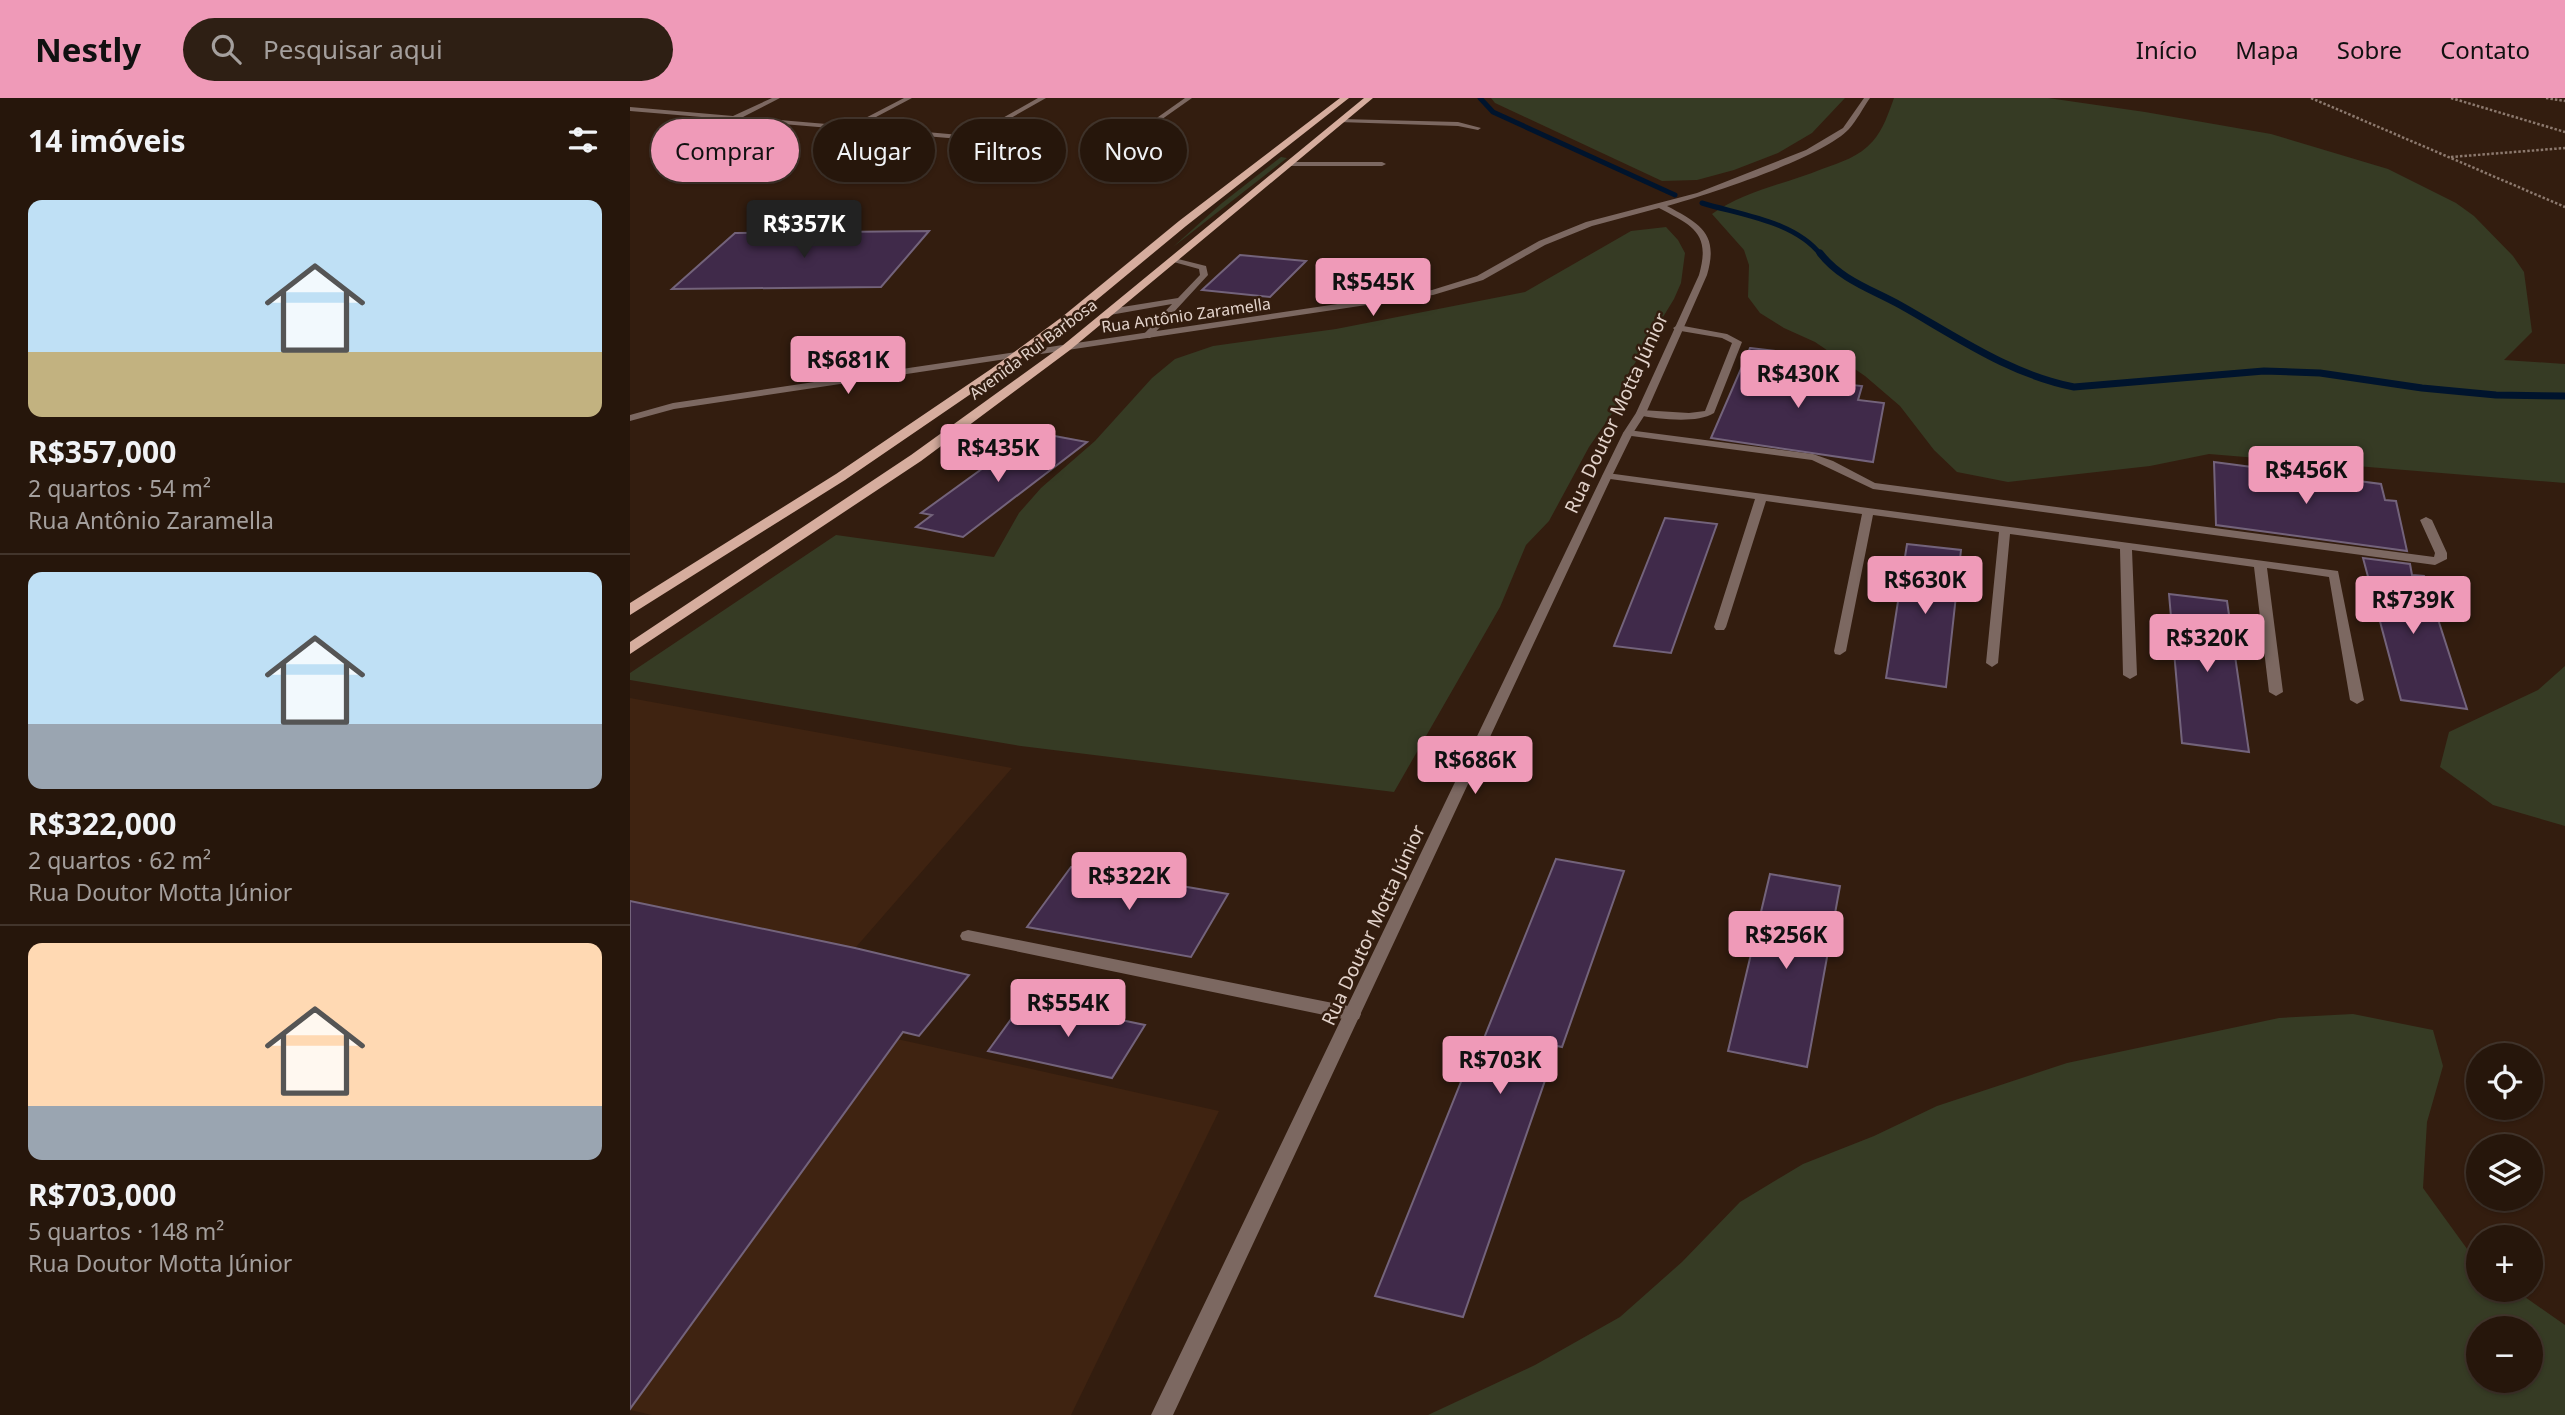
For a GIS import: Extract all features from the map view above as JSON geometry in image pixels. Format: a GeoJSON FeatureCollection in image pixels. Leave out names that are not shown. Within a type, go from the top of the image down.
{"type":"FeatureCollection","features":[{"type":"Feature","properties":{"kind":"main road","name":"Avenida Rui Barbosa"},"geometry":{"type":"LineString","coordinates":[[630,610],[888,447],[1018,355],[1073,314],[1199,210],[1301,135],[1345,98]]}},
{"type":"Feature","properties":{"kind":"main road","name":"Avenida Rui Barbosa"},"geometry":{"type":"LineString","coordinates":[[630,649],[916,458],[1066,348],[1369,98]]}},
{"type":"Feature","properties":{"kind":"street"},"geometry":{"type":"LineString","coordinates":[[733,118],[777,98]]}},
{"type":"Feature","properties":{"kind":"street"},"geometry":{"type":"LineString","coordinates":[[868,119],[909,98]]}},
{"type":"Feature","properties":{"kind":"street"},"geometry":{"type":"LineString","coordinates":[[935,135],[972,138],[1043,98]]}},
{"type":"Feature","properties":{"kind":"street"},"geometry":{"type":"LineString","coordinates":[[1159,119],[1189,98]]}},
{"type":"Feature","properties":{"kind":"street","name":"Rua Antônio Zaramella"},"geometry":{"type":"LineString","coordinates":[[673,407],[1433,292],[1480,278],[1565,233],[1615,216],[1700,195],[1809,152],[1845,129],[1867,98]]}},
{"type":"Feature","properties":{"kind":"street"},"geometry":{"type":"LineString","coordinates":[[630,107],[639,101]]}},
{"type":"Feature","properties":{"kind":"street"},"geometry":{"type":"LineString","coordinates":[[630,107],[813,125]]}},
{"type":"Feature","properties":{"kind":"street"},"geometry":{"type":"LineString","coordinates":[[1341,121],[1458,124],[1478,128]]}},
{"type":"Feature","properties":{"kind":"street"},"geometry":{"type":"LineString","coordinates":[[1289,164],[1382,164]]}},
{"type":"Feature","properties":{"kind":"street","name":"Rua Doutor Motta Júnior"},"geometry":{"type":"LineString","coordinates":[[1162,1415],[1607,476],[1628,433],[1642,413],[1710,258],[1710,244],[1703,232],[1659,205]]}},
{"type":"Feature","properties":{"kind":"street"},"geometry":{"type":"LineString","coordinates":[[1147,336],[1204,275],[1203,268],[1195,263],[1173,259]]}},
{"type":"Feature","properties":{"kind":"street"},"geometry":{"type":"LineString","coordinates":[[1111,313],[1182,300]]}},
{"type":"Feature","properties":{"kind":"street"},"geometry":{"type":"LineString","coordinates":[[1642,413],[1709,413],[1737,342],[1724,336],[1678,328]]}},
{"type":"Feature","properties":{"kind":"street"},"geometry":{"type":"LineString","coordinates":[[630,407],[673,407]]}},
{"type":"Feature","properties":{"kind":"street"},"geometry":{"type":"LineString","coordinates":[[630,418],[673,407]]}},
{"type":"Feature","properties":{"kind":"street"},"geometry":{"type":"LineString","coordinates":[[1628,433],[1813,457],[1833,462],[1864,483],[1874,486],[2435,561],[2441,559],[2441,553],[2426,520]]}},
{"type":"Feature","properties":{"kind":"street"},"geometry":{"type":"LineString","coordinates":[[1607,476],[2333,573],[2357,700]]}},
{"type":"Feature","properties":{"kind":"street"},"geometry":{"type":"LineString","coordinates":[[1720,627],[1761,498]]}},
{"type":"Feature","properties":{"kind":"street"},"geometry":{"type":"LineString","coordinates":[[1840,651],[1868,512]]}},
{"type":"Feature","properties":{"kind":"street"},"geometry":{"type":"LineString","coordinates":[[1992,663],[2005,530]]}},
{"type":"Feature","properties":{"kind":"street"},"geometry":{"type":"LineString","coordinates":[[2126,546],[2130,675]]}},
{"type":"Feature","properties":{"kind":"street"},"geometry":{"type":"LineString","coordinates":[[2260,564],[2276,692]]}},
{"type":"Feature","properties":{"kind":"street"},"geometry":{"type":"LineString","coordinates":[[968,936],[1353,1014]]}},
{"type":"Feature","properties":{"kind":"path"},"geometry":{"type":"LineString","coordinates":[[2311,98],[2565,207]]}},
{"type":"Feature","properties":{"kind":"path"},"geometry":{"type":"LineString","coordinates":[[2451,98],[2565,132]]}},
{"type":"Feature","properties":{"kind":"path"},"geometry":{"type":"LineString","coordinates":[[2548,98],[2556,98]]}},
{"type":"Feature","properties":{"kind":"path"},"geometry":{"type":"LineString","coordinates":[[2548,98],[2565,101]]}},
{"type":"Feature","properties":{"kind":"path"},"geometry":{"type":"LineString","coordinates":[[2448,157],[2565,148]]}},
{"type":"Feature","properties":{"kind":"shaded area"},"geometry":{"type":"Polygon","coordinates":[[[630,698],[1012,768],[796,1016],[630,979],[630,698]]]}},
{"type":"Feature","properties":{"kind":"shaded area"},"geometry":{"type":"Polygon","coordinates":[[[897,1039],[1219,1111],[1071,1415],[652,1415],[630,1410],[897,1039]]]}},
{"type":"Feature","properties":{"kind":"green space"},"geometry":{"type":"Polygon","coordinates":[[[1491,98],[1845,98],[1812,133],[1778,153],[1734,170],[1697,180],[1662,181],[1495,103],[1491,98]]]}},
{"type":"Feature","properties":{"kind":"green space"},"geometry":{"type":"Polygon","coordinates":[[[1894,98],[2048,98],[2271,134],[2388,169],[2456,203],[2474,216],[2513,256],[2524,272],[2532,332],[2504,360],[2565,364],[2565,483],[2209,454],[2150,466],[2008,482],[1957,472],[1934,450],[1900,406],[1865,376],[1815,342],[1760,313],[1748,297],[1749,265],[1744,250],[1712,214],[1737,199],[1856,155],[1877,137],[1894,98]]]}},
{"type":"Feature","properties":{"kind":"green space"},"geometry":{"type":"Polygon","coordinates":[[[1281,157],[1287,158],[1173,247],[1222,203],[1281,157]]]}},
{"type":"Feature","properties":{"kind":"green space"},"geometry":{"type":"Polygon","coordinates":[[[1666,227],[1685,253],[1681,283],[1674,299],[1621,386],[1618,405],[1589,447],[1549,521],[1526,545],[1500,607],[1394,792],[1021,746],[630,680],[630,673],[836,535],[994,557],[1019,513],[1041,488],[1095,441],[1152,378],[1175,359],[1213,346],[1336,329],[1525,292],[1631,231],[1666,227]]]}},
{"type":"Feature","properties":{"kind":"green space"},"geometry":{"type":"Polygon","coordinates":[[[2565,666],[2565,826],[2493,805],[2440,767],[2449,732],[2538,690],[2565,666]]]}},
{"type":"Feature","properties":{"kind":"green space"},"geometry":{"type":"Polygon","coordinates":[[[2353,1014],[2433,1030],[2443,1066],[2427,1122],[2423,1188],[2466,1247],[2466,1302],[2532,1302],[2565,1325],[2565,1415],[1428,1415],[1535,1365],[1620,1317],[1682,1262],[1740,1202],[1803,1164],[1874,1136],[1937,1106],[2067,1063],[2279,1018],[2353,1014]]]}},
{"type":"Feature","properties":{"kind":"building"},"geometry":{"type":"Polygon","coordinates":[[[929,231],[881,287],[672,289],[735,233],[929,231]]]}},
{"type":"Feature","properties":{"kind":"building"},"geometry":{"type":"Polygon","coordinates":[[[1240,255],[1306,261],[1270,297],[1202,290],[1240,255]]]}},
{"type":"Feature","properties":{"kind":"building"},"geometry":{"type":"Polygon","coordinates":[[[1750,348],[1802,354],[1800,358],[1813,360],[1806,380],[1862,386],[1858,400],[1884,403],[1873,462],[1711,438],[1750,348]]]}},
{"type":"Feature","properties":{"kind":"building"},"geometry":{"type":"Polygon","coordinates":[[[1033,432],[1087,442],[963,537],[916,527],[932,515],[921,513],[1033,432]]]}},
{"type":"Feature","properties":{"kind":"building"},"geometry":{"type":"Polygon","coordinates":[[[2214,462],[2381,484],[2385,500],[2396,501],[2407,551],[2216,525],[2214,462]]]}},
{"type":"Feature","properties":{"kind":"building"},"geometry":{"type":"Polygon","coordinates":[[[1665,518],[1717,524],[1671,653],[1614,646],[1665,518]]]}},
{"type":"Feature","properties":{"kind":"building"},"geometry":{"type":"Polygon","coordinates":[[[1907,544],[1961,550],[1946,687],[1886,678],[1907,544]]]}},
{"type":"Feature","properties":{"kind":"building"},"geometry":{"type":"Polygon","coordinates":[[[2363,558],[2410,564],[2412,575],[2424,576],[2467,709],[2401,700],[2363,558]]]}},
{"type":"Feature","properties":{"kind":"building"},"geometry":{"type":"Polygon","coordinates":[[[2169,594],[2227,601],[2249,752],[2182,743],[2169,594]]]}},
{"type":"Feature","properties":{"kind":"building"},"geometry":{"type":"Polygon","coordinates":[[[1556,859],[1624,871],[1562,1047],[1557,1046],[1463,1317],[1375,1296],[1469,1062],[1474,1063],[1556,859]]]}},
{"type":"Feature","properties":{"kind":"building"},"geometry":{"type":"Polygon","coordinates":[[[1071,867],[1228,894],[1191,957],[1027,927],[1071,867]]]}},
{"type":"Feature","properties":{"kind":"building"},"geometry":{"type":"Polygon","coordinates":[[[1770,874],[1840,886],[1807,1067],[1728,1051],[1770,874]]]}},
{"type":"Feature","properties":{"kind":"building"},"geometry":{"type":"Polygon","coordinates":[[[630,901],[969,975],[919,1036],[903,1032],[630,1409],[630,901]]]}},
{"type":"Feature","properties":{"kind":"building"},"geometry":{"type":"Polygon","coordinates":[[[1025,1000],[1145,1025],[1112,1078],[988,1051],[1025,1000]]]}},
{"type":"Feature","properties":{"kind":"waterway"},"geometry":{"type":"LineString","coordinates":[[1480,98],[1493,112],[1675,195]]}},
{"type":"Feature","properties":{"kind":"waterway"},"geometry":{"type":"LineString","coordinates":[[1702,203],[1782,227],[1810,243],[1821,255]]}},
{"type":"Feature","properties":{"kind":"waterway"},"geometry":{"type":"LineString","coordinates":[[1820,253],[1847,277],[1984,353],[2027,373],[2074,387],[2264,371],[2320,373],[2422,388],[2496,395],[2565,396]]}}]}
